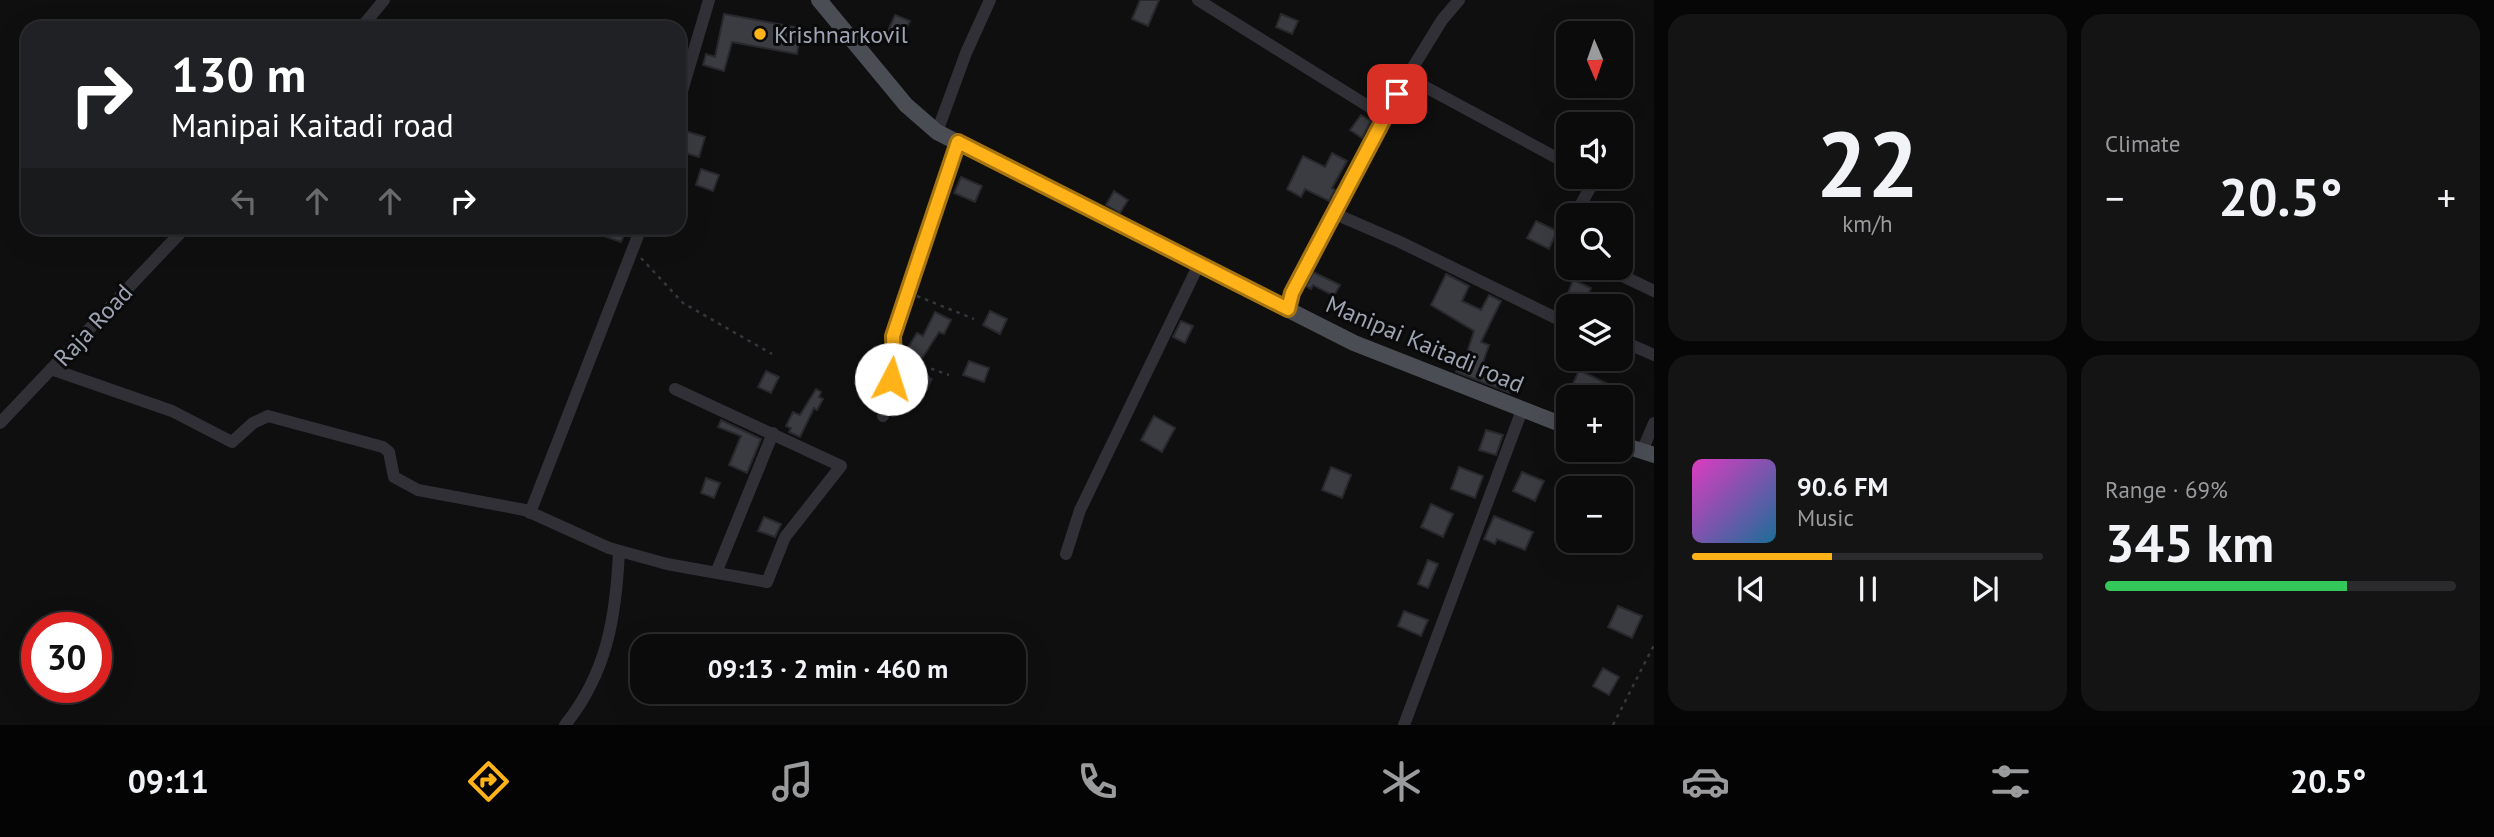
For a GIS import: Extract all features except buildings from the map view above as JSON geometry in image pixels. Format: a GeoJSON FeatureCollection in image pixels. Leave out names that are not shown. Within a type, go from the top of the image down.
{"type":"FeatureCollection","features":[{"type":"Feature","properties":{"kind":"main road","name":"Manipai Kaitadi road"},"geometry":{"type":"LineString","coordinates":[[819,0],[906,105],[937,132],[1354,343],[1556,423]]}},
{"type":"Feature","properties":{"kind":"street"},"geometry":{"type":"LineString","coordinates":[[366,21],[384,0]]}},
{"type":"Feature","properties":{"kind":"street"},"geometry":{"type":"LineString","coordinates":[[686,78],[709,0]]}},
{"type":"Feature","properties":{"kind":"street"},"geometry":{"type":"LineString","coordinates":[[937,132],[966,53],[990,0]]}},
{"type":"Feature","properties":{"kind":"street"},"geometry":{"type":"LineString","coordinates":[[1198,0],[1384,116]]}},
{"type":"Feature","properties":{"kind":"street"},"geometry":{"type":"LineString","coordinates":[[1288,309],[1292,293],[1384,116],[1442,20],[1459,0]]}},
{"type":"Feature","properties":{"kind":"street"},"geometry":{"type":"LineString","coordinates":[[1407,77],[1556,158]]}},
{"type":"Feature","properties":{"kind":"street"},"geometry":{"type":"LineString","coordinates":[[883,416],[894,355],[893,336],[958,142]]}},
{"type":"Feature","properties":{"kind":"street"},"geometry":{"type":"LineString","coordinates":[[1333,214],[1400,242],[1556,318]]}},
{"type":"Feature","properties":{"kind":"street","name":"Raja Road"},"geometry":{"type":"LineString","coordinates":[[0,423],[178,235]]}},
{"type":"Feature","properties":{"kind":"street"},"geometry":{"type":"LineString","coordinates":[[530,513],[577,385],[639,235]]}},
{"type":"Feature","properties":{"kind":"street"},"geometry":{"type":"LineString","coordinates":[[1066,554],[1080,510],[1199,264]]}},
{"type":"Feature","properties":{"kind":"street"},"geometry":{"type":"LineString","coordinates":[[1631,280],[1654,291]]}},
{"type":"Feature","properties":{"kind":"street"},"geometry":{"type":"LineString","coordinates":[[1633,346],[1654,355]]}},
{"type":"Feature","properties":{"kind":"street"},"geometry":{"type":"LineString","coordinates":[[51,369],[172,411],[232,442],[253,423],[268,416],[370,443],[388,452],[394,477],[418,490],[530,513],[619,551],[667,564],[767,582],[785,537],[841,466],[676,389]]}},
{"type":"Feature","properties":{"kind":"street"},"geometry":{"type":"LineString","coordinates":[[1404,725],[1522,410]]}},
{"type":"Feature","properties":{"kind":"street"},"geometry":{"type":"LineString","coordinates":[[1648,453],[1654,423]]}},
{"type":"Feature","properties":{"kind":"street"},"geometry":{"type":"LineString","coordinates":[[716,572],[773,433]]}},
{"type":"Feature","properties":{"kind":"street"},"geometry":{"type":"LineString","coordinates":[[565,725],[586,698],[607,643],[617,598],[619,551]]}},
{"type":"Feature","properties":{"kind":"path"},"geometry":{"type":"LineString","coordinates":[[635,246],[642,259],[683,303],[772,354]]}},
{"type":"Feature","properties":{"kind":"path"},"geometry":{"type":"LineString","coordinates":[[907,292],[974,319]]}},
{"type":"Feature","properties":{"kind":"path"},"geometry":{"type":"LineString","coordinates":[[894,355],[949,375]]}},
{"type":"Feature","properties":{"kind":"path"},"geometry":{"type":"LineString","coordinates":[[1613,725],[1654,645]]}},
{"type":"Feature","properties":{"kind":"place","name":"Krishnarkovil"},"geometry":{"type":"Point","coordinates":[760,34]}},
{"type":"Feature","properties":{"kind":"route"},"geometry":{"type":"LineString","coordinates":[[891,379],[894,360],[893,336],[958,142],[1288,309],[1292,293],[1397,94]]}}]}
